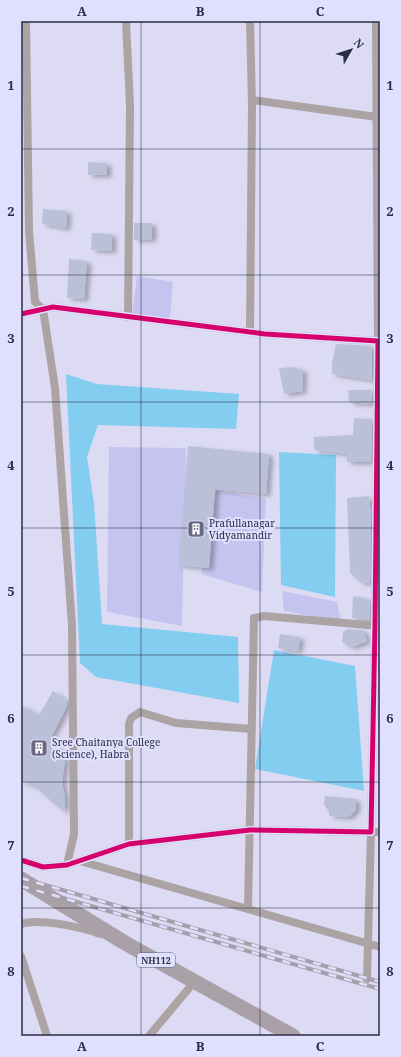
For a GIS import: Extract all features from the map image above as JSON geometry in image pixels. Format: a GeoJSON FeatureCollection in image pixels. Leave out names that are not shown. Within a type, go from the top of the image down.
{"type":"FeatureCollection","features":[{"type":"Feature","properties":{"kind":"highway","name":"NH112"},"geometry":{"type":"LineString","coordinates":[[21,879],[125,942],[294,1036]]}},
{"type":"Feature","properties":{"kind":"street"},"geometry":{"type":"LineString","coordinates":[[26,21],[29,231],[34,302],[43,310],[55,388],[72,625],[74,834],[67,865]]}},
{"type":"Feature","properties":{"kind":"street"},"geometry":{"type":"LineString","coordinates":[[126,21],[130,106],[128,317]]}},
{"type":"Feature","properties":{"kind":"street"},"geometry":{"type":"LineString","coordinates":[[250,21],[252,100],[250,332]]}},
{"type":"Feature","properties":{"kind":"street"},"geometry":{"type":"LineString","coordinates":[[367,979],[378,626],[379,341],[376,21]]}},
{"type":"Feature","properties":{"kind":"street"},"geometry":{"type":"LineString","coordinates":[[252,100],[377,117]]}},
{"type":"Feature","properties":{"kind":"street"},"geometry":{"type":"LineString","coordinates":[[21,314],[53,307],[250,332],[379,341]]}},
{"type":"Feature","properties":{"kind":"street"},"geometry":{"type":"LineString","coordinates":[[248,909],[254,618],[264,616],[378,626]]}},
{"type":"Feature","properties":{"kind":"street"},"geometry":{"type":"LineString","coordinates":[[129,844],[128,724],[135,714],[147,712],[176,723],[252,729]]}},
{"type":"Feature","properties":{"kind":"street"},"geometry":{"type":"LineString","coordinates":[[21,860],[43,867],[67,865],[129,844],[250,830],[380,832]]}},
{"type":"Feature","properties":{"kind":"street"},"geometry":{"type":"LineString","coordinates":[[80,861],[380,947]]}},
{"type":"Feature","properties":{"kind":"street"},"geometry":{"type":"LineString","coordinates":[[21,924],[31,921],[83,928],[125,942]]}},
{"type":"Feature","properties":{"kind":"street"},"geometry":{"type":"LineString","coordinates":[[21,956],[47,1036]]}},
{"type":"Feature","properties":{"kind":"street"},"geometry":{"type":"LineString","coordinates":[[149,1036],[195,981]]}},
{"type":"Feature","properties":{"kind":"shaded area"},"geometry":{"type":"Polygon","coordinates":[[[137,276],[173,282],[170,319],[132,314],[137,276]]]}},
{"type":"Feature","properties":{"kind":"shaded area"},"geometry":{"type":"Polygon","coordinates":[[[66,374],[97,384],[239,394],[236,429],[98,425],[87,457],[94,503],[102,624],[238,637],[239,703],[96,677],[80,663],[66,374]]]}},
{"type":"Feature","properties":{"kind":"shaded area"},"geometry":{"type":"Polygon","coordinates":[[[109,447],[186,448],[182,626],[107,612],[109,447]]]}},
{"type":"Feature","properties":{"kind":"shaded area"},"geometry":{"type":"Polygon","coordinates":[[[279,452],[336,455],[335,597],[281,585],[279,452]]]}},
{"type":"Feature","properties":{"kind":"shaded area"},"geometry":{"type":"Polygon","coordinates":[[[216,490],[266,499],[262,592],[201,574],[216,490]]]}},
{"type":"Feature","properties":{"kind":"shaded area"},"geometry":{"type":"Polygon","coordinates":[[[282,591],[337,602],[341,622],[284,611],[282,591]]]}},
{"type":"Feature","properties":{"kind":"shaded area"},"geometry":{"type":"Polygon","coordinates":[[[274,650],[355,666],[364,791],[255,769],[274,650]]]}},
{"type":"Feature","properties":{"kind":"building"},"geometry":{"type":"Polygon","coordinates":[[[88,162],[107,163],[107,175],[88,175],[88,162]]]}},
{"type":"Feature","properties":{"kind":"building"},"geometry":{"type":"Polygon","coordinates":[[[43,209],[67,211],[66,228],[42,224],[43,209]]]}},
{"type":"Feature","properties":{"kind":"building"},"geometry":{"type":"Polygon","coordinates":[[[134,223],[152,223],[152,239],[134,240],[134,223]]]}},
{"type":"Feature","properties":{"kind":"building"},"geometry":{"type":"Polygon","coordinates":[[[92,233],[112,234],[112,251],[91,250],[92,233]]]}},
{"type":"Feature","properties":{"kind":"building"},"geometry":{"type":"Polygon","coordinates":[[[69,259],[87,261],[84,299],[67,298],[69,259]]]}},
{"type":"Feature","properties":{"kind":"building"},"geometry":{"type":"Polygon","coordinates":[[[336,344],[372,346],[372,380],[332,374],[332,363],[336,344]]]}},
{"type":"Feature","properties":{"kind":"building"},"geometry":{"type":"Polygon","coordinates":[[[292,367],[303,370],[302,391],[284,394],[279,368],[292,367]]]}},
{"type":"Feature","properties":{"kind":"building"},"geometry":{"type":"Polygon","coordinates":[[[348,390],[372,390],[372,404],[349,402],[348,390]]]}},
{"type":"Feature","properties":{"kind":"building"},"geometry":{"type":"Polygon","coordinates":[[[354,418],[372,419],[371,462],[347,462],[347,454],[314,450],[314,437],[353,435],[354,418]]]}},
{"type":"Feature","properties":{"kind":"building","name":"Prafullanagar Vidyamandir"},"geometry":{"type":"Polygon","coordinates":[[[188,446],[269,454],[266,494],[215,489],[209,568],[178,565],[188,446]]]}},
{"type":"Feature","properties":{"kind":"building"},"geometry":{"type":"Polygon","coordinates":[[[369,496],[371,518],[370,583],[360,582],[350,573],[347,498],[369,496]]]}},
{"type":"Feature","properties":{"kind":"building"},"geometry":{"type":"Polygon","coordinates":[[[353,596],[367,598],[366,600],[370,599],[370,620],[352,618],[353,596]]]}},
{"type":"Feature","properties":{"kind":"building"},"geometry":{"type":"Polygon","coordinates":[[[347,629],[363,630],[367,641],[352,647],[342,642],[343,632],[347,629]]]}},
{"type":"Feature","properties":{"kind":"building"},"geometry":{"type":"Polygon","coordinates":[[[280,634],[300,637],[298,651],[278,648],[280,634]]]}},
{"type":"Feature","properties":{"kind":"building","name":"Sree Chaitanya College (Science), Habra"},"geometry":{"type":"Polygon","coordinates":[[[53,691],[67,701],[67,706],[51,737],[65,759],[62,783],[65,798],[64,812],[34,786],[21,781],[21,705],[39,715],[53,691]]]}},
{"type":"Feature","properties":{"kind":"building"},"geometry":{"type":"Polygon","coordinates":[[[325,796],[356,799],[356,809],[349,817],[329,816],[329,811],[324,805],[325,796]]]}},
{"type":"Feature","properties":{"kind":"railway"},"geometry":{"type":"LineString","coordinates":[[21,878],[380,982]]}},
{"type":"Feature","properties":{"kind":"railway"},"geometry":{"type":"LineString","coordinates":[[21,886],[380,989]]}},
{"type":"Feature","properties":{"kind":"cycle path"},"geometry":{"type":"LineString","coordinates":[[21,314],[53,307],[265,334],[378,341],[371,832],[250,830],[129,844],[67,865],[43,867],[21,860]]}},
{"type":"Feature","properties":{"kind":"place","name":"Prafullanagar Vidyamandir"},"geometry":{"type":"Point","coordinates":[196,529]}},
{"type":"Feature","properties":{"kind":"place","name":"Sree Chaitanya College (Science), Habra"},"geometry":{"type":"Point","coordinates":[39,748]}}]}
